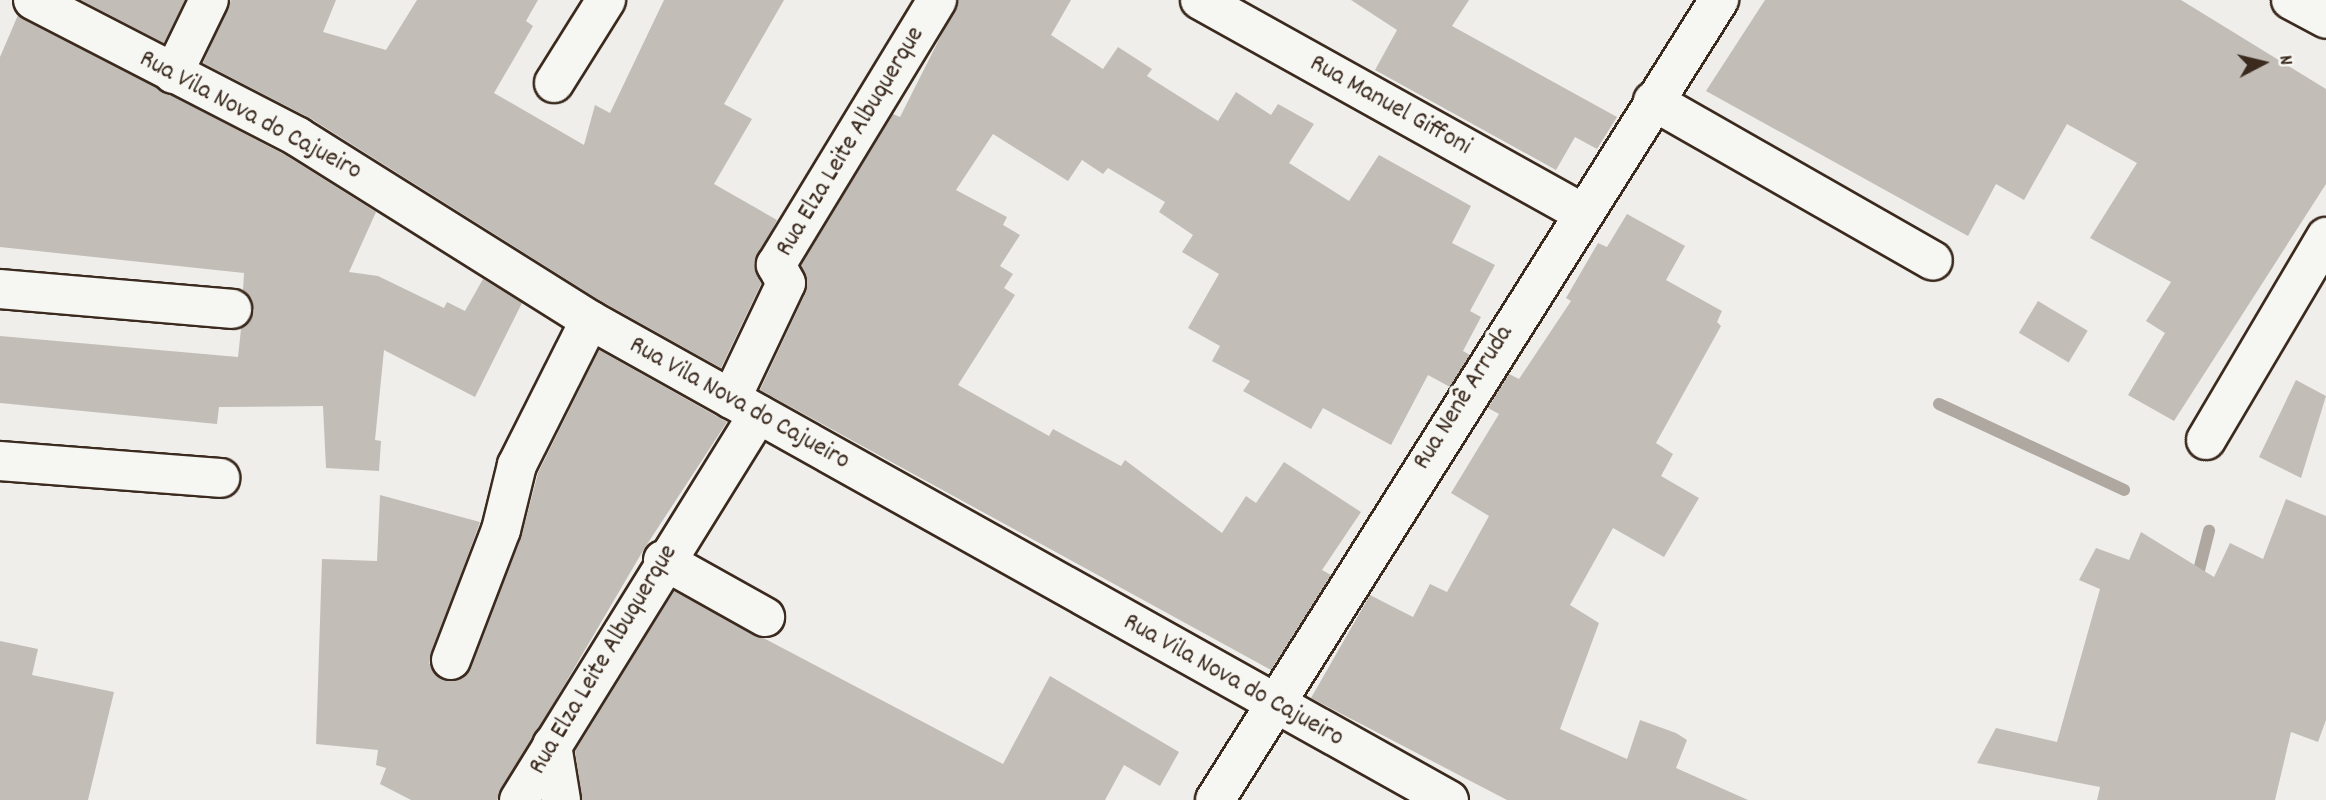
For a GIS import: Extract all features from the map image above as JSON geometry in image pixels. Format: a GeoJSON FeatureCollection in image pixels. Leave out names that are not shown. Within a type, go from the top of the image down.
{"type":"FeatureCollection","features":[{"type":"Feature","properties":{"kind":"street","name":"Rua Vila Nova do Cajueiro"},"geometry":{"type":"LineString","coordinates":[[33,0],[298,137],[590,320],[1449,800]]}},
{"type":"Feature","properties":{"kind":"street"},"geometry":{"type":"LineString","coordinates":[[173,74],[209,0]]}},
{"type":"Feature","properties":{"kind":"street"},"geometry":{"type":"LineString","coordinates":[[554,83],[606,0]]}},
{"type":"Feature","properties":{"kind":"street","name":"Rua Elza Leite Albuquerque"},"geometry":{"type":"LineString","coordinates":[[519,800],[663,560],[744,406],[786,283],[776,265],[937,0]]}},
{"type":"Feature","properties":{"kind":"street","name":"Rua Manuel Giffoni"},"geometry":{"type":"LineString","coordinates":[[1200,0],[1581,212]]}},
{"type":"Feature","properties":{"kind":"street","name":"Rua Nenê Arruda"},"geometry":{"type":"LineString","coordinates":[[1214,800],[1581,212],[1719,0]]}},
{"type":"Feature","properties":{"kind":"street"},"geometry":{"type":"LineString","coordinates":[[2291,0],[2326,19]]}},
{"type":"Feature","properties":{"kind":"street"},"geometry":{"type":"LineString","coordinates":[[1653,101],[1933,261]]}},
{"type":"Feature","properties":{"kind":"street"},"geometry":{"type":"LineString","coordinates":[[2206,440],[2326,237]]}},
{"type":"Feature","properties":{"kind":"street"},"geometry":{"type":"LineString","coordinates":[[0,289],[232,309]]}},
{"type":"Feature","properties":{"kind":"street"},"geometry":{"type":"LineString","coordinates":[[451,660],[501,530],[517,465],[590,320]]}},
{"type":"Feature","properties":{"kind":"street"},"geometry":{"type":"LineString","coordinates":[[0,461],[220,478]]}},
{"type":"Feature","properties":{"kind":"street"},"geometry":{"type":"LineString","coordinates":[[663,560],[765,617]]}},
{"type":"Feature","properties":{"kind":"street"},"geometry":{"type":"LineString","coordinates":[[552,745],[561,800]]}},
{"type":"Feature","properties":{"kind":"building"},"geometry":{"type":"Polygon","coordinates":[[[81,0],[185,0],[164,43],[81,0]]]}},
{"type":"Feature","properties":{"kind":"building"},"geometry":{"type":"Polygon","coordinates":[[[231,0],[336,0],[323,32],[386,50],[417,0],[538,0],[526,21],[533,26],[494,93],[584,145],[595,105],[610,113],[664,0],[784,0],[724,104],[752,119],[714,184],[777,220],[754,264],[761,284],[721,368],[601,301],[310,118],[203,63],[231,0]]]}},
{"type":"Feature","properties":{"kind":"building"},"geometry":{"type":"Polygon","coordinates":[[[959,0],[1071,0],[1051,35],[1103,69],[1118,47],[1152,69],[1147,76],[1218,121],[1236,92],[1271,115],[1278,104],[1314,124],[1289,163],[1349,201],[1379,155],[1471,206],[1452,243],[1495,265],[1470,311],[1481,317],[1463,351],[1470,355],[1450,387],[1428,375],[1391,445],[1323,408],[1311,429],[1243,391],[1250,381],[1212,361],[1220,346],[1188,328],[1219,274],[1182,252],[1193,235],[1159,212],[1165,202],[1108,168],[1103,174],[1082,160],[1068,181],[993,134],[956,190],[1007,217],[1003,225],[1020,235],[1000,266],[1013,274],[1004,288],[1015,295],[958,385],[1049,436],[1053,429],[1121,466],[1125,460],[1222,533],[1246,496],[1256,503],[1284,462],[1361,512],[1322,570],[1331,575],[1271,670],[760,390],[806,292],[801,265],[893,114],[900,117],[959,0]]]}},
{"type":"Feature","properties":{"kind":"building"},"geometry":{"type":"Polygon","coordinates":[[[1351,0],[1469,0],[1452,26],[1617,117],[1597,149],[1575,137],[1556,170],[1375,70],[1397,30],[1351,0]]]}},
{"type":"Feature","properties":{"kind":"building"},"geometry":{"type":"Polygon","coordinates":[[[1765,0],[2181,0],[2326,89],[2326,184],[2174,421],[2128,395],[2165,333],[2146,321],[2171,282],[2090,238],[2137,163],[2067,124],[2024,200],[1996,184],[1968,236],[1706,91],[1765,0]]]}},
{"type":"Feature","properties":{"kind":"building"},"geometry":{"type":"Polygon","coordinates":[[[18,15],[287,156],[376,212],[349,272],[378,276],[444,308],[447,302],[465,311],[483,279],[522,303],[475,397],[384,350],[375,440],[381,441],[379,471],[326,468],[323,406],[219,407],[217,424],[0,403],[0,336],[238,357],[241,329],[254,310],[243,291],[244,273],[0,247],[0,57],[18,15]]]}},
{"type":"Feature","properties":{"kind":"building"},"geometry":{"type":"Polygon","coordinates":[[[1627,214],[1685,246],[1666,280],[1722,311],[1717,322],[1721,326],[1656,443],[1673,454],[1661,476],[1699,498],[1664,557],[1613,528],[1570,605],[1599,623],[1560,729],[1627,759],[1640,720],[1676,733],[1687,740],[1676,768],[1748,800],[1507,800],[1311,698],[1370,595],[1413,617],[1430,584],[1447,592],[1489,516],[1451,493],[1499,414],[1488,408],[1509,374],[1519,379],[1571,301],[1566,298],[1598,243],[1607,247],[1627,214]]]}},
{"type":"Feature","properties":{"kind":"building"},"geometry":{"type":"Polygon","coordinates":[[[2038,301],[2088,331],[2069,363],[2019,333],[2038,301]]]}},
{"type":"Feature","properties":{"kind":"building"},"geometry":{"type":"Polygon","coordinates":[[[599,350],[727,422],[644,549],[497,800],[411,800],[380,784],[386,768],[376,765],[378,750],[316,744],[322,559],[377,561],[380,495],[480,522],[429,663],[443,680],[464,677],[521,538],[538,473],[599,350]]]}},
{"type":"Feature","properties":{"kind":"building"},"geometry":{"type":"Polygon","coordinates":[[[2296,380],[2326,396],[2301,478],[2259,457],[2296,380]]]}},
{"type":"Feature","properties":{"kind":"building"},"geometry":{"type":"Polygon","coordinates":[[[2286,499],[2326,516],[2326,720],[2318,742],[2291,732],[2275,800],[2097,800],[2100,787],[1977,763],[1996,728],[2057,742],[2100,589],[2079,580],[2096,548],[2129,560],[2141,532],[2214,577],[2230,543],[2263,559],[2286,499]]]}},
{"type":"Feature","properties":{"kind":"building"},"geometry":{"type":"Polygon","coordinates":[[[674,591],[1003,764],[1050,676],[1179,752],[1160,786],[1124,765],[1105,800],[582,800],[575,751],[674,591]]]}},
{"type":"Feature","properties":{"kind":"building"},"geometry":{"type":"Polygon","coordinates":[[[0,641],[38,649],[32,675],[114,692],[88,800],[0,800],[0,641]]]}},
{"type":"Feature","properties":{"kind":"waterway"},"geometry":{"type":"LineString","coordinates":[[1939,404],[2124,490]]}},
{"type":"Feature","properties":{"kind":"waterway"},"geometry":{"type":"LineString","coordinates":[[2196,582],[2209,531]]}}]}
